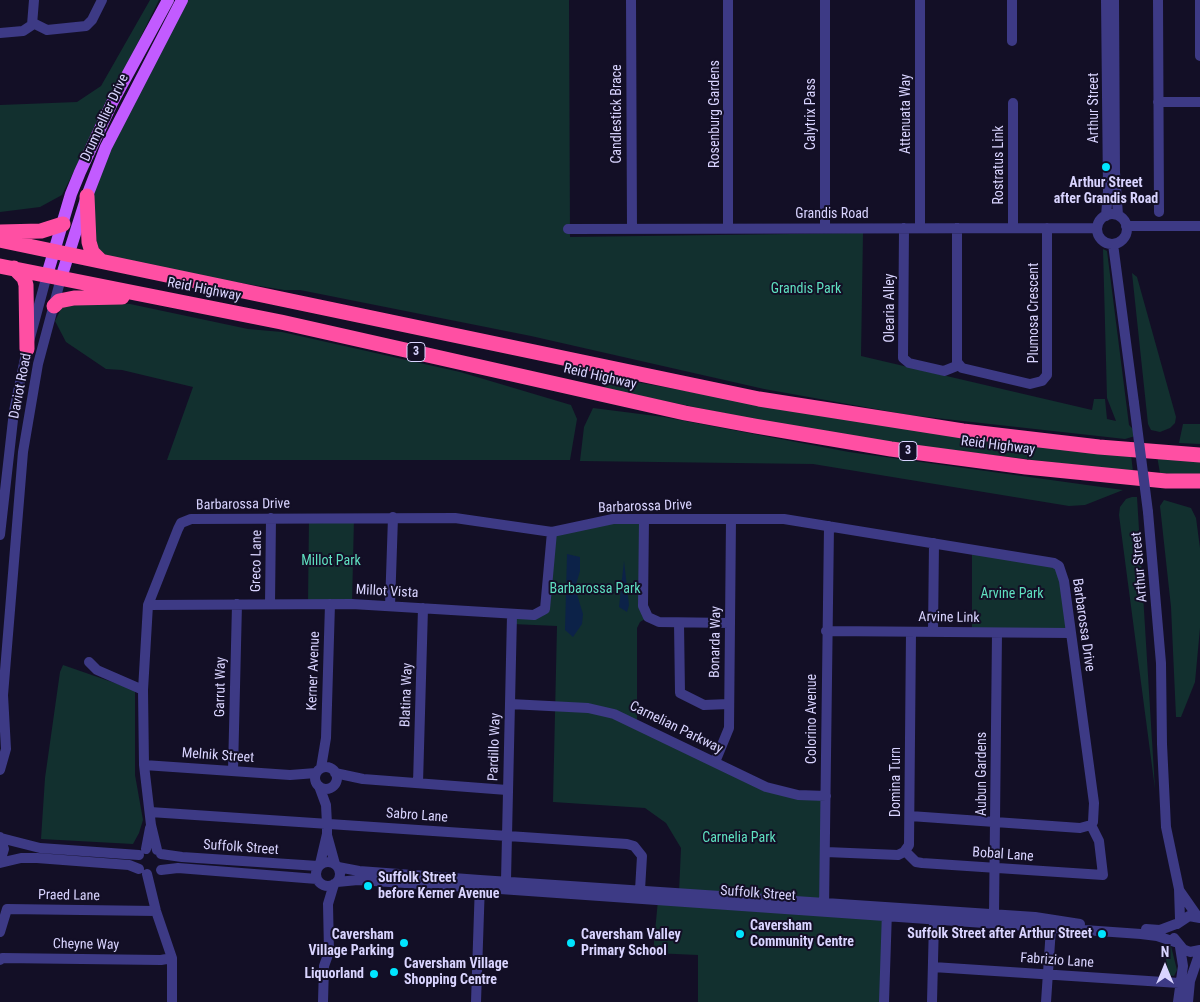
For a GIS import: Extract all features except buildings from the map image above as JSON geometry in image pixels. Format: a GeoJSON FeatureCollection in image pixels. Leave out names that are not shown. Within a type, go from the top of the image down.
{"type":"FeatureCollection","features":[{"type":"Feature","properties":{"kind":"highway"},"geometry":{"type":"LineString","coordinates":[[87,196],[89,242],[92,252],[100,260]]}},
{"type":"Feature","properties":{"kind":"highway"},"geometry":{"type":"LineString","coordinates":[[0,232],[41,231],[63,224]]}},
{"type":"Feature","properties":{"kind":"highway","name":"Reid Highway"},"geometry":{"type":"LineString","coordinates":[[0,240],[759,398],[895,422],[1040,441],[1200,455]]}},
{"type":"Feature","properties":{"kind":"highway"},"geometry":{"type":"LineString","coordinates":[[7,267],[24,278],[26,285],[27,349]]}},
{"type":"Feature","properties":{"kind":"highway","name":"Reid Highway"},"geometry":{"type":"LineString","coordinates":[[7,267],[281,322],[729,421],[890,449],[1166,481],[1200,481]]}},
{"type":"Feature","properties":{"kind":"highway"},"geometry":{"type":"LineString","coordinates":[[54,306],[59,301],[74,298],[151,296]]}},
{"type":"Feature","properties":{"kind":"main road","name":"Drumpellier Drive"},"geometry":{"type":"LineString","coordinates":[[61,253],[63,224],[71,194],[112,103],[168,0]]}},
{"type":"Feature","properties":{"kind":"main road","name":"Drumpellier Drive"},"geometry":{"type":"LineString","coordinates":[[61,253],[120,117],[182,0]]}},
{"type":"Feature","properties":{"kind":"main road"},"geometry":{"type":"LineString","coordinates":[[54,276],[61,253]]}},
{"type":"Feature","properties":{"kind":"street"},"geometry":{"type":"LineString","coordinates":[[0,33],[23,31],[33,22],[34,0]]}},
{"type":"Feature","properties":{"kind":"street"},"geometry":{"type":"LineString","coordinates":[[33,22],[47,30],[86,26],[92,20],[102,0]]}},
{"type":"Feature","properties":{"kind":"street","name":"Candlestick Brace"},"geometry":{"type":"LineString","coordinates":[[631,0],[632,229]]}},
{"type":"Feature","properties":{"kind":"street","name":"Rosenburg Gardens"},"geometry":{"type":"LineString","coordinates":[[728,0],[728,228]]}},
{"type":"Feature","properties":{"kind":"street","name":"Calytrix Pass"},"geometry":{"type":"LineString","coordinates":[[824,228],[825,0]]}},
{"type":"Feature","properties":{"kind":"street","name":"Attenuata Way"},"geometry":{"type":"LineString","coordinates":[[920,0],[920,228]]}},
{"type":"Feature","properties":{"kind":"street"},"geometry":{"type":"LineString","coordinates":[[1012,0],[1012,41]]}},
{"type":"Feature","properties":{"kind":"street","name":"Arthur Street"},"geometry":{"type":"LineString","coordinates":[[1106,0],[1108,191],[1106,216]]}},
{"type":"Feature","properties":{"kind":"street","name":"Arthur Street"},"geometry":{"type":"LineString","coordinates":[[1114,0],[1115,172],[1118,216]]}},
{"type":"Feature","properties":{"kind":"street"},"geometry":{"type":"LineString","coordinates":[[1158,0],[1159,212]]}},
{"type":"Feature","properties":{"kind":"street"},"geometry":{"type":"LineString","coordinates":[[1200,0],[1200,56]]}},
{"type":"Feature","properties":{"kind":"street","name":"Rostratus Link"},"geometry":{"type":"LineString","coordinates":[[1012,102],[1013,228]]}},
{"type":"Feature","properties":{"kind":"street"},"geometry":{"type":"LineString","coordinates":[[1158,102],[1200,102]]}},
{"type":"Feature","properties":{"kind":"street"},"geometry":{"type":"LineString","coordinates":[[1106,216],[1118,216],[1126,226],[1124,238],[1113,244],[1103,241],[1097,233],[1100,220],[1106,216]]}},
{"type":"Feature","properties":{"kind":"street"},"geometry":{"type":"LineString","coordinates":[[1126,226],[1200,226]]}},
{"type":"Feature","properties":{"kind":"street","name":"Olearia Alley"},"geometry":{"type":"LineString","coordinates":[[904,228],[903,358],[909,363],[944,371],[959,366]]}},
{"type":"Feature","properties":{"kind":"street"},"geometry":{"type":"LineString","coordinates":[[956,228],[957,362],[959,366]]}},
{"type":"Feature","properties":{"kind":"street","name":"Plumosa Crescent"},"geometry":{"type":"LineString","coordinates":[[959,366],[1030,384],[1042,381],[1047,375],[1047,228]]}},
{"type":"Feature","properties":{"kind":"street","name":"Grandis Road"},"geometry":{"type":"LineString","coordinates":[[568,229],[1097,228]]}},
{"type":"Feature","properties":{"kind":"street","name":"Arthur Street"},"geometry":{"type":"LineString","coordinates":[[1113,244],[1148,512],[1161,663],[1162,753],[1166,827],[1179,889],[1178,922],[1174,931],[1178,944]]}},
{"type":"Feature","properties":{"kind":"street","name":"Daviot Road"},"geometry":{"type":"LineString","coordinates":[[0,770],[6,749],[3,695],[23,452],[38,364],[54,306],[54,276]]}},
{"type":"Feature","properties":{"kind":"street","name":"Daviot Road"},"geometry":{"type":"LineString","coordinates":[[0,535],[12,428],[27,349],[54,276]]}},
{"type":"Feature","properties":{"kind":"street"},"geometry":{"type":"LineString","coordinates":[[390,606],[393,517]]}},
{"type":"Feature","properties":{"kind":"street","name":"Barbarossa Drive"},"geometry":{"type":"LineString","coordinates":[[151,852],[150,812],[144,765],[143,690],[148,605],[178,529],[185,521],[191,519],[393,517],[470,519],[552,532],[601,520],[784,518],[1054,563],[1059,566],[1064,581],[1095,811],[1091,825]]}},
{"type":"Feature","properties":{"kind":"street","name":"Greco Lane"},"geometry":{"type":"LineString","coordinates":[[270,604],[271,518]]}},
{"type":"Feature","properties":{"kind":"street"},"geometry":{"type":"LineString","coordinates":[[644,519],[643,606],[648,617],[653,620],[679,622],[730,623]]}},
{"type":"Feature","properties":{"kind":"street","name":"Bonarda Way"},"geometry":{"type":"LineString","coordinates":[[715,762],[728,731],[731,519]]}},
{"type":"Feature","properties":{"kind":"street","name":"Colorino Avenue"},"geometry":{"type":"LineString","coordinates":[[824,908],[826,852],[826,631],[829,526]]}},
{"type":"Feature","properties":{"kind":"street","name":"Millot Vista"},"geometry":{"type":"LineString","coordinates":[[148,605],[330,604],[390,606],[534,616],[545,609],[552,532]]}},
{"type":"Feature","properties":{"kind":"street"},"geometry":{"type":"LineString","coordinates":[[933,632],[934,542]]}},
{"type":"Feature","properties":{"kind":"street","name":"Garrut Way"},"geometry":{"type":"LineString","coordinates":[[233,771],[237,604]]}},
{"type":"Feature","properties":{"kind":"street","name":"Kerner Avenue"},"geometry":{"type":"LineString","coordinates":[[330,604],[323,775],[333,785]]}},
{"type":"Feature","properties":{"kind":"street","name":"Blatina Way"},"geometry":{"type":"LineString","coordinates":[[418,783],[423,608]]}},
{"type":"Feature","properties":{"kind":"street","name":"Pardillo Way"},"geometry":{"type":"LineString","coordinates":[[506,880],[512,615]]}},
{"type":"Feature","properties":{"kind":"street"},"geometry":{"type":"LineString","coordinates":[[679,622],[680,693],[704,704],[729,704]]}},
{"type":"Feature","properties":{"kind":"street","name":"Arvine Link"},"geometry":{"type":"LineString","coordinates":[[826,631],[1070,633]]}},
{"type":"Feature","properties":{"kind":"street","name":"Domina Turn"},"geometry":{"type":"LineString","coordinates":[[905,851],[909,845],[910,816],[911,632]]}},
{"type":"Feature","properties":{"kind":"street","name":"Aubun Gardens"},"geometry":{"type":"LineString","coordinates":[[994,914],[997,633]]}},
{"type":"Feature","properties":{"kind":"street"},"geometry":{"type":"LineString","coordinates":[[90,662],[97,670],[143,690]]}},
{"type":"Feature","properties":{"kind":"street","name":"Carnelian Parkway"},"geometry":{"type":"LineString","coordinates":[[510,704],[588,708],[614,714],[776,791],[798,795],[826,796]]}},
{"type":"Feature","properties":{"kind":"street","name":"Melnik Street"},"geometry":{"type":"LineString","coordinates":[[144,765],[290,775],[323,775],[363,780],[507,790]]}},
{"type":"Feature","properties":{"kind":"street"},"geometry":{"type":"LineString","coordinates":[[323,775],[327,834],[319,865],[315,872],[328,904],[329,952],[324,966],[323,1002]]}},
{"type":"Feature","properties":{"kind":"street","name":"Melnik Street"},"geometry":{"type":"LineString","coordinates":[[323,775],[326,788],[363,780]]}},
{"type":"Feature","properties":{"kind":"street"},"geometry":{"type":"LineString","coordinates":[[326,805],[333,785]]}},
{"type":"Feature","properties":{"kind":"street","name":"Sabro Lane"},"geometry":{"type":"LineString","coordinates":[[150,812],[632,845],[642,856],[640,890]]}},
{"type":"Feature","properties":{"kind":"street"},"geometry":{"type":"LineString","coordinates":[[910,816],[1080,828],[1091,825]]}},
{"type":"Feature","properties":{"kind":"street","name":"Bobal Lane"},"geometry":{"type":"LineString","coordinates":[[905,851],[916,862],[922,863],[1103,875],[1099,841],[1091,825]]}},
{"type":"Feature","properties":{"kind":"street"},"geometry":{"type":"LineString","coordinates":[[327,834],[340,875],[328,904]]}},
{"type":"Feature","properties":{"kind":"street"},"geometry":{"type":"LineString","coordinates":[[0,837],[4,853],[0,863]]}},
{"type":"Feature","properties":{"kind":"street","name":"Suffolk Street"},"geometry":{"type":"LineString","coordinates":[[0,837],[14,843],[40,848],[151,852],[182,857],[319,865]]}},
{"type":"Feature","properties":{"kind":"street"},"geometry":{"type":"LineString","coordinates":[[826,852],[888,856],[898,855],[905,851]]}},
{"type":"Feature","properties":{"kind":"street"},"geometry":{"type":"LineString","coordinates":[[151,852],[164,862],[151,871],[137,862],[151,852]]}},
{"type":"Feature","properties":{"kind":"street","name":"Suffolk Street"},"geometry":{"type":"LineString","coordinates":[[0,863],[21,858],[38,858],[129,865],[151,871],[178,868],[319,882]]}},
{"type":"Feature","properties":{"kind":"street"},"geometry":{"type":"LineString","coordinates":[[319,865],[328,862],[337,866]]}},
{"type":"Feature","properties":{"kind":"street","name":"Suffolk Street"},"geometry":{"type":"LineString","coordinates":[[337,866],[349,870],[480,884],[887,912],[994,914],[1139,929],[1160,930],[1189,916],[1199,917]]}},
{"type":"Feature","properties":{"kind":"street"},"geometry":{"type":"LineString","coordinates":[[151,871],[156,911],[172,958],[172,1002]]}},
{"type":"Feature","properties":{"kind":"street","name":"Suffolk Street"},"geometry":{"type":"LineString","coordinates":[[336,883],[358,880],[480,884],[506,880],[640,890],[824,908]]}},
{"type":"Feature","properties":{"kind":"street"},"geometry":{"type":"LineString","coordinates":[[319,882],[326,886],[336,883]]}},
{"type":"Feature","properties":{"kind":"street"},"geometry":{"type":"LineString","coordinates":[[476,1002],[480,884]]}},
{"type":"Feature","properties":{"kind":"street","name":"Arthur Street"},"geometry":{"type":"LineString","coordinates":[[1179,889],[1199,917]]}},
{"type":"Feature","properties":{"kind":"street","name":"Praed Lane"},"geometry":{"type":"LineString","coordinates":[[0,932],[7,909],[156,911]]}},
{"type":"Feature","properties":{"kind":"street"},"geometry":{"type":"LineString","coordinates":[[884,1002],[887,912]]}},
{"type":"Feature","properties":{"kind":"street","name":"Suffolk Street"},"geometry":{"type":"LineString","coordinates":[[887,912],[934,921],[1157,936],[1178,944],[1190,952],[1200,951]]}},
{"type":"Feature","properties":{"kind":"street"},"geometry":{"type":"LineString","coordinates":[[932,1002],[934,921]]}},
{"type":"Feature","properties":{"kind":"street"},"geometry":{"type":"LineString","coordinates":[[1046,1002],[1051,928]]}},
{"type":"Feature","properties":{"kind":"street"},"geometry":{"type":"LineString","coordinates":[[1178,944],[1183,966],[1179,983],[1178,1002]]}},
{"type":"Feature","properties":{"kind":"street"},"geometry":{"type":"LineString","coordinates":[[1188,1002],[1190,981],[1200,951]]}},
{"type":"Feature","properties":{"kind":"street","name":"Cheyne Way"},"geometry":{"type":"LineString","coordinates":[[1,958],[161,960],[172,958]]}},
{"type":"Feature","properties":{"kind":"street","name":"Fabrizio Lane"},"geometry":{"type":"LineString","coordinates":[[933,967],[1179,983]]}},
{"type":"Feature","properties":{"kind":"green space"},"geometry":{"type":"Polygon","coordinates":[[[150,0],[159,0],[62,195],[40,207],[0,212],[0,105],[77,102],[101,86],[150,0]]]}},
{"type":"Feature","properties":{"kind":"green space","name":"Grandis Park"},"geometry":{"type":"Polygon","coordinates":[[[183,0],[569,0],[570,237],[863,233],[861,356],[1092,410],[1094,399],[1105,399],[1107,419],[1116,421],[1107,398],[1103,249],[1107,251],[1129,425],[1139,435],[1125,439],[909,415],[764,389],[531,336],[300,290],[284,290],[100,260],[87,196],[183,0]]]}},
{"type":"Feature","properties":{"kind":"green space"},"geometry":{"type":"Polygon","coordinates":[[[1132,273],[1137,277],[1176,417],[1175,423],[1170,428],[1160,432],[1151,430],[1148,424],[1132,273]]]}},
{"type":"Feature","properties":{"kind":"green space"},"geometry":{"type":"Polygon","coordinates":[[[86,302],[130,304],[248,329],[282,332],[460,372],[571,405],[577,419],[570,460],[167,460],[193,387],[122,370],[106,369],[66,342],[55,321],[62,307],[86,302]]]}},
{"type":"Feature","properties":{"kind":"green space"},"geometry":{"type":"Polygon","coordinates":[[[614,378],[708,395],[1131,454],[1133,472],[885,442],[757,420],[602,388],[609,385],[614,378]]]}},
{"type":"Feature","properties":{"kind":"green space"},"geometry":{"type":"Polygon","coordinates":[[[593,408],[664,417],[849,452],[1123,490],[1085,505],[1069,506],[813,464],[580,461],[584,427],[593,408]]]}},
{"type":"Feature","properties":{"kind":"green space"},"geometry":{"type":"Polygon","coordinates":[[[1183,424],[1200,424],[1200,444],[1179,443],[1183,424]]]}},
{"type":"Feature","properties":{"kind":"green space"},"geometry":{"type":"Polygon","coordinates":[[[1157,456],[1200,460],[1200,476],[1160,473],[1157,456]]]}},
{"type":"Feature","properties":{"kind":"green space"},"geometry":{"type":"Polygon","coordinates":[[[1137,497],[1155,789],[1119,515],[1120,507],[1126,499],[1137,497]]]}},
{"type":"Feature","properties":{"kind":"green space"},"geometry":{"type":"Polygon","coordinates":[[[1164,500],[1191,508],[1196,518],[1200,548],[1200,628],[1195,682],[1181,717],[1176,717],[1171,607],[1160,506],[1164,500]]]}},
{"type":"Feature","properties":{"kind":"green space","name":"Millot Park"},"geometry":{"type":"Polygon","coordinates":[[[309,518],[354,518],[352,604],[308,603],[309,518]]]}},
{"type":"Feature","properties":{"kind":"green space","name":"Carnelia Park"},"geometry":{"type":"Polygon","coordinates":[[[644,519],[648,617],[640,622],[637,628],[637,725],[766,787],[826,796],[824,903],[679,893],[681,848],[666,823],[645,808],[553,802],[557,626],[512,624],[512,615],[542,612],[552,532],[644,519]]]}},
{"type":"Feature","properties":{"kind":"green space","name":"Arvine Park"},"geometry":{"type":"Polygon","coordinates":[[[972,549],[1059,566],[1070,633],[972,632],[972,549]]]}},
{"type":"Feature","properties":{"kind":"green space"},"geometry":{"type":"Polygon","coordinates":[[[63,665],[135,690],[135,775],[143,820],[133,844],[41,839],[45,778],[60,672],[63,665]]]}},
{"type":"Feature","properties":{"kind":"green space"},"geometry":{"type":"Polygon","coordinates":[[[658,900],[886,917],[884,1002],[698,1002],[698,955],[653,953],[658,900]]]}},
{"type":"Feature","properties":{"kind":"green space"},"geometry":{"type":"Polygon","coordinates":[[[1163,944],[1171,946],[1177,970],[1174,976],[1169,975],[1163,944]]]}},
{"type":"Feature","properties":{"kind":"water"},"geometry":{"type":"Polygon","coordinates":[[[567,554],[580,557],[580,571],[575,588],[583,614],[582,624],[573,637],[565,630],[567,554]]]}},
{"type":"Feature","properties":{"kind":"water"},"geometry":{"type":"Polygon","coordinates":[[[624,561],[629,605],[627,612],[619,607],[624,561]]]}},
{"type":"Feature","properties":{"kind":"place","name":"Arthur Street after Grandis Road"},"geometry":{"type":"Point","coordinates":[1106,167]}},
{"type":"Feature","properties":{"kind":"place","name":"Suffolk Street before Kerner Avenue"},"geometry":{"type":"Point","coordinates":[368,886]}},
{"type":"Feature","properties":{"kind":"place","name":"Caversham Community Centre"},"geometry":{"type":"Point","coordinates":[740,934]}},
{"type":"Feature","properties":{"kind":"place","name":"Suffolk Street after Arthur Street"},"geometry":{"type":"Point","coordinates":[1102,934]}},
{"type":"Feature","properties":{"kind":"place","name":"Caversham Village Parking"},"geometry":{"type":"Point","coordinates":[404,943]}},
{"type":"Feature","properties":{"kind":"place","name":"Caversham Valley Primary School"},"geometry":{"type":"Point","coordinates":[571,943]}},
{"type":"Feature","properties":{"kind":"place","name":"Caversham Village Shopping Centre"},"geometry":{"type":"Point","coordinates":[394,972]}},
{"type":"Feature","properties":{"kind":"place","name":"Liquorland"},"geometry":{"type":"Point","coordinates":[374,974]}},
{"type":"Feature","properties":{"kind":"park label","name":"Barbarossa Park"},"geometry":{"type":"Point","coordinates":[595,589]}}]}
